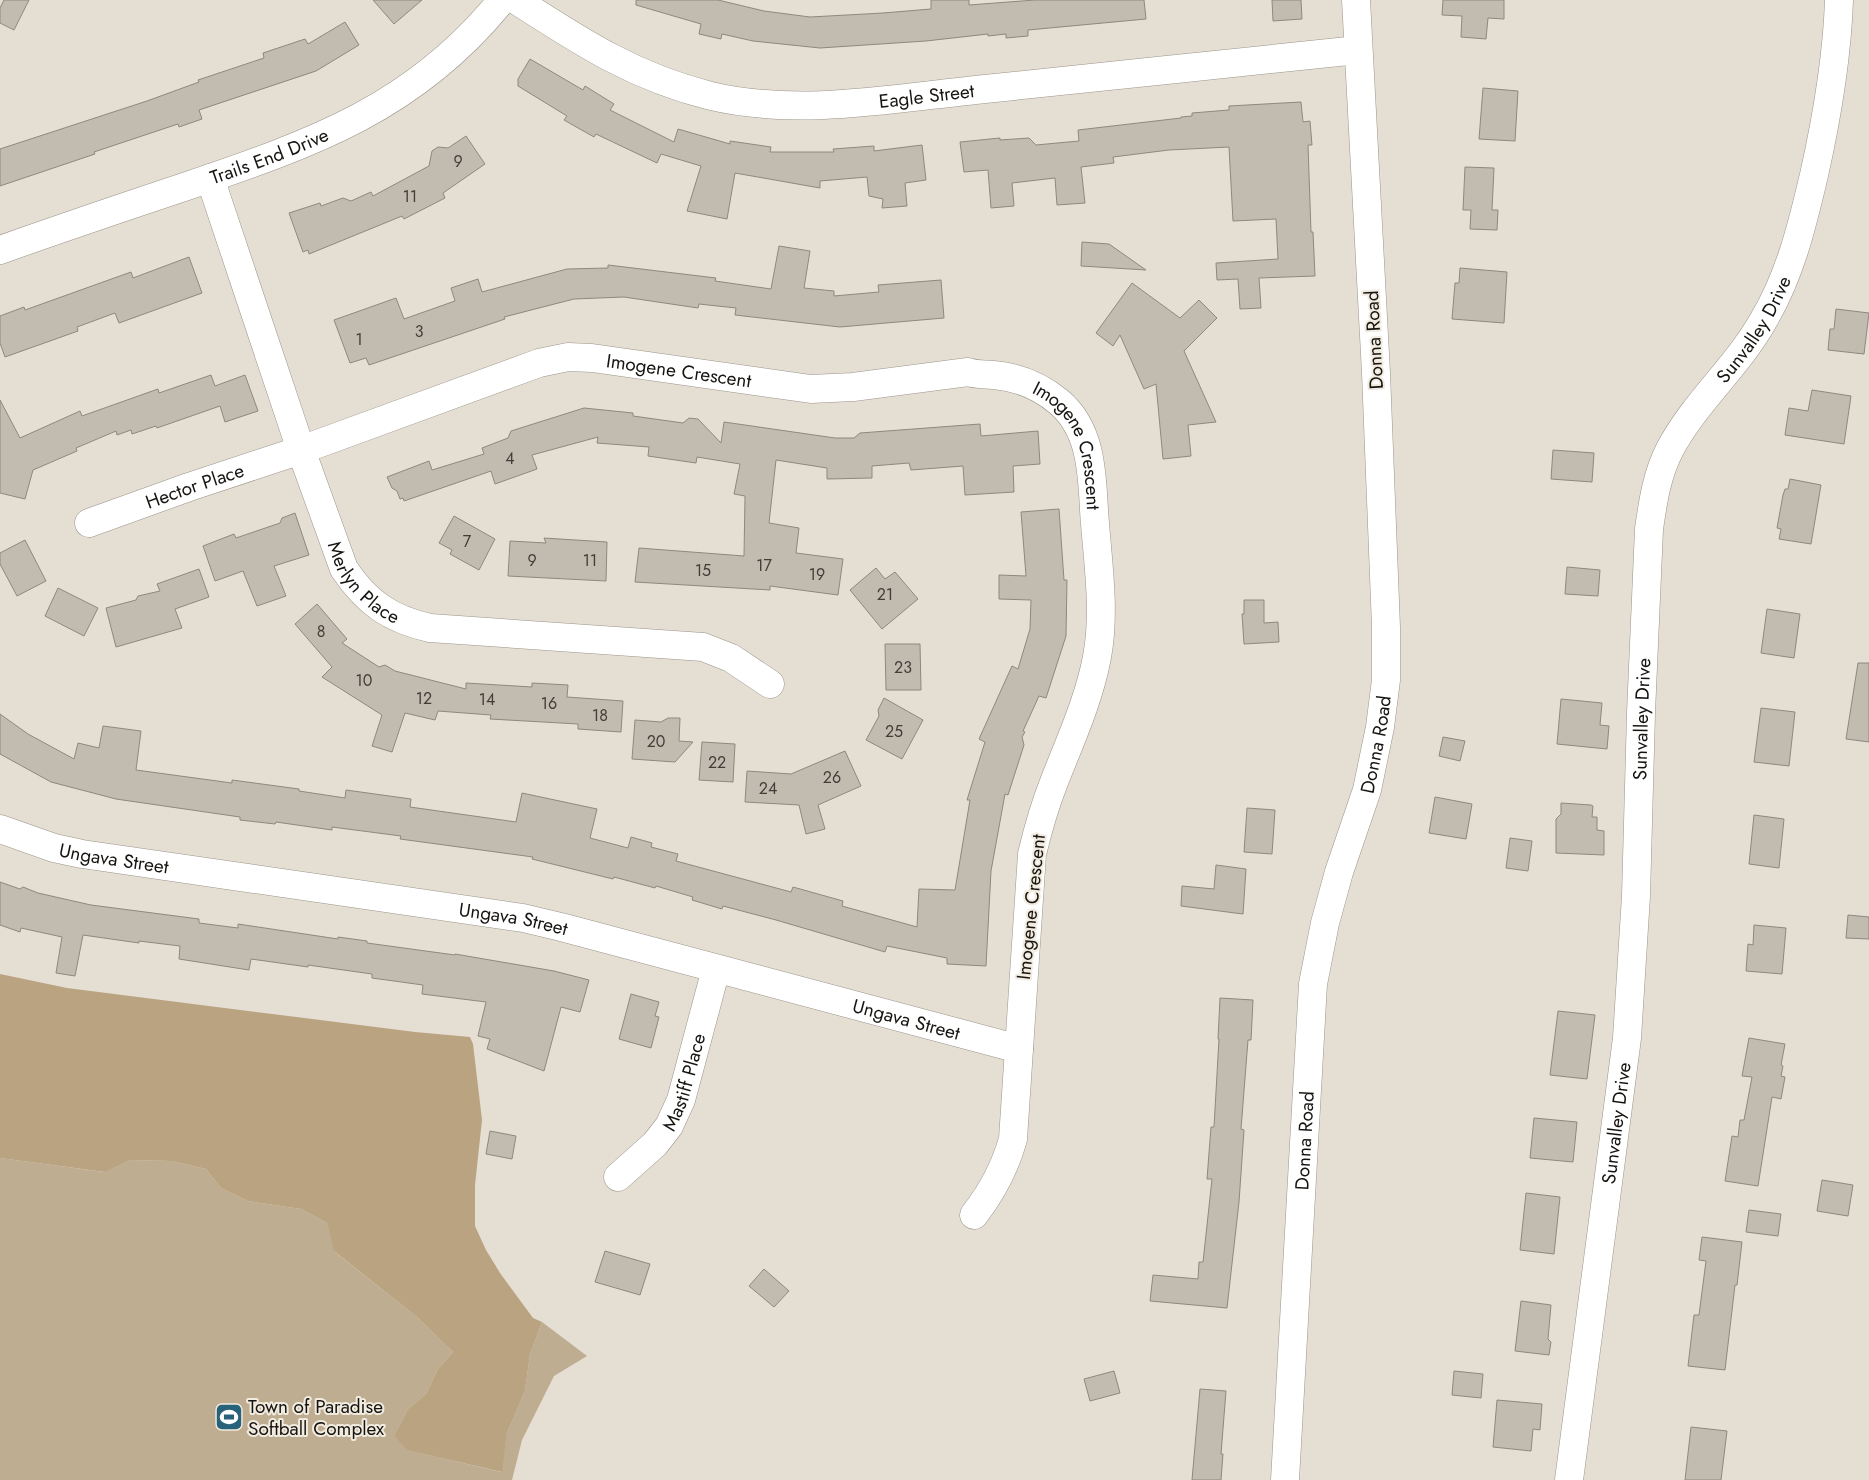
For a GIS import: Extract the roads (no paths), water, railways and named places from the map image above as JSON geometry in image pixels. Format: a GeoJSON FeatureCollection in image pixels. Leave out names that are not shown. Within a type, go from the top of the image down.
{"type":"FeatureCollection","features":[{"type":"Feature","properties":{"kind":"street","name":"Trails End Drive"},"geometry":{"type":"LineString","coordinates":[[0,250],[285,151],[346,125],[413,85],[474,33],[502,0]]}},
{"type":"Feature","properties":{"kind":"street","name":"Eagle Street"},"geometry":{"type":"LineString","coordinates":[[516,0],[613,60],[649,77],[713,96],[777,105],[861,102],[1358,50]]}},
{"type":"Feature","properties":{"kind":"street","name":"Donna Road"},"geometry":{"type":"LineString","coordinates":[[1285,1480],[1313,984],[1325,923],[1339,872],[1367,790],[1377,742],[1386,680],[1386,627],[1376,373],[1356,0]]}},
{"type":"Feature","properties":{"kind":"street","name":"Sunvalley Drive"},"geometry":{"type":"LineString","coordinates":[[1569,1480],[1627,1038],[1636,896],[1640,713],[1649,529],[1652,503],[1659,475],[1670,449],[1686,422],[1742,353],[1763,322],[1783,284],[1804,219],[1827,116],[1834,72],[1839,0]]}},
{"type":"Feature","properties":{"kind":"street","name":"Merlyn Place"},"geometry":{"type":"LineString","coordinates":[[210,178],[301,450],[344,569],[355,586],[368,599],[382,610],[397,618],[430,628],[703,647],[731,658],[770,684]]}},
{"type":"Feature","properties":{"kind":"street","name":"Imogene Crescent"},"geometry":{"type":"LineString","coordinates":[[301,450],[539,363],[568,357],[601,359],[811,389],[853,386],[968,372],[1021,380],[1048,393],[1061,404],[1079,427],[1085,439],[1092,472],[1101,618],[1097,656],[1080,719],[1040,820],[1032,854],[1013,1139],[998,1181],[974,1215]]}},
{"type":"Feature","properties":{"kind":"street","name":"Hector Place"},"geometry":{"type":"LineString","coordinates":[[89,523],[301,450]]}},
{"type":"Feature","properties":{"kind":"street","name":"Ungava Street"},"geometry":{"type":"LineString","coordinates":[[0,829],[45,846],[82,854],[523,918],[1019,1050]]}},
{"type":"Feature","properties":{"kind":"street","name":"Mastiff Place"},"geometry":{"type":"LineString","coordinates":[[618,1177],[655,1144],[669,1126],[681,1100],[716,969]]}},
{"type":"Feature","properties":{"kind":"place","name":"Town of Paradise Softball Complex"},"geometry":{"type":"Point","coordinates":[229,1417]}}]}
